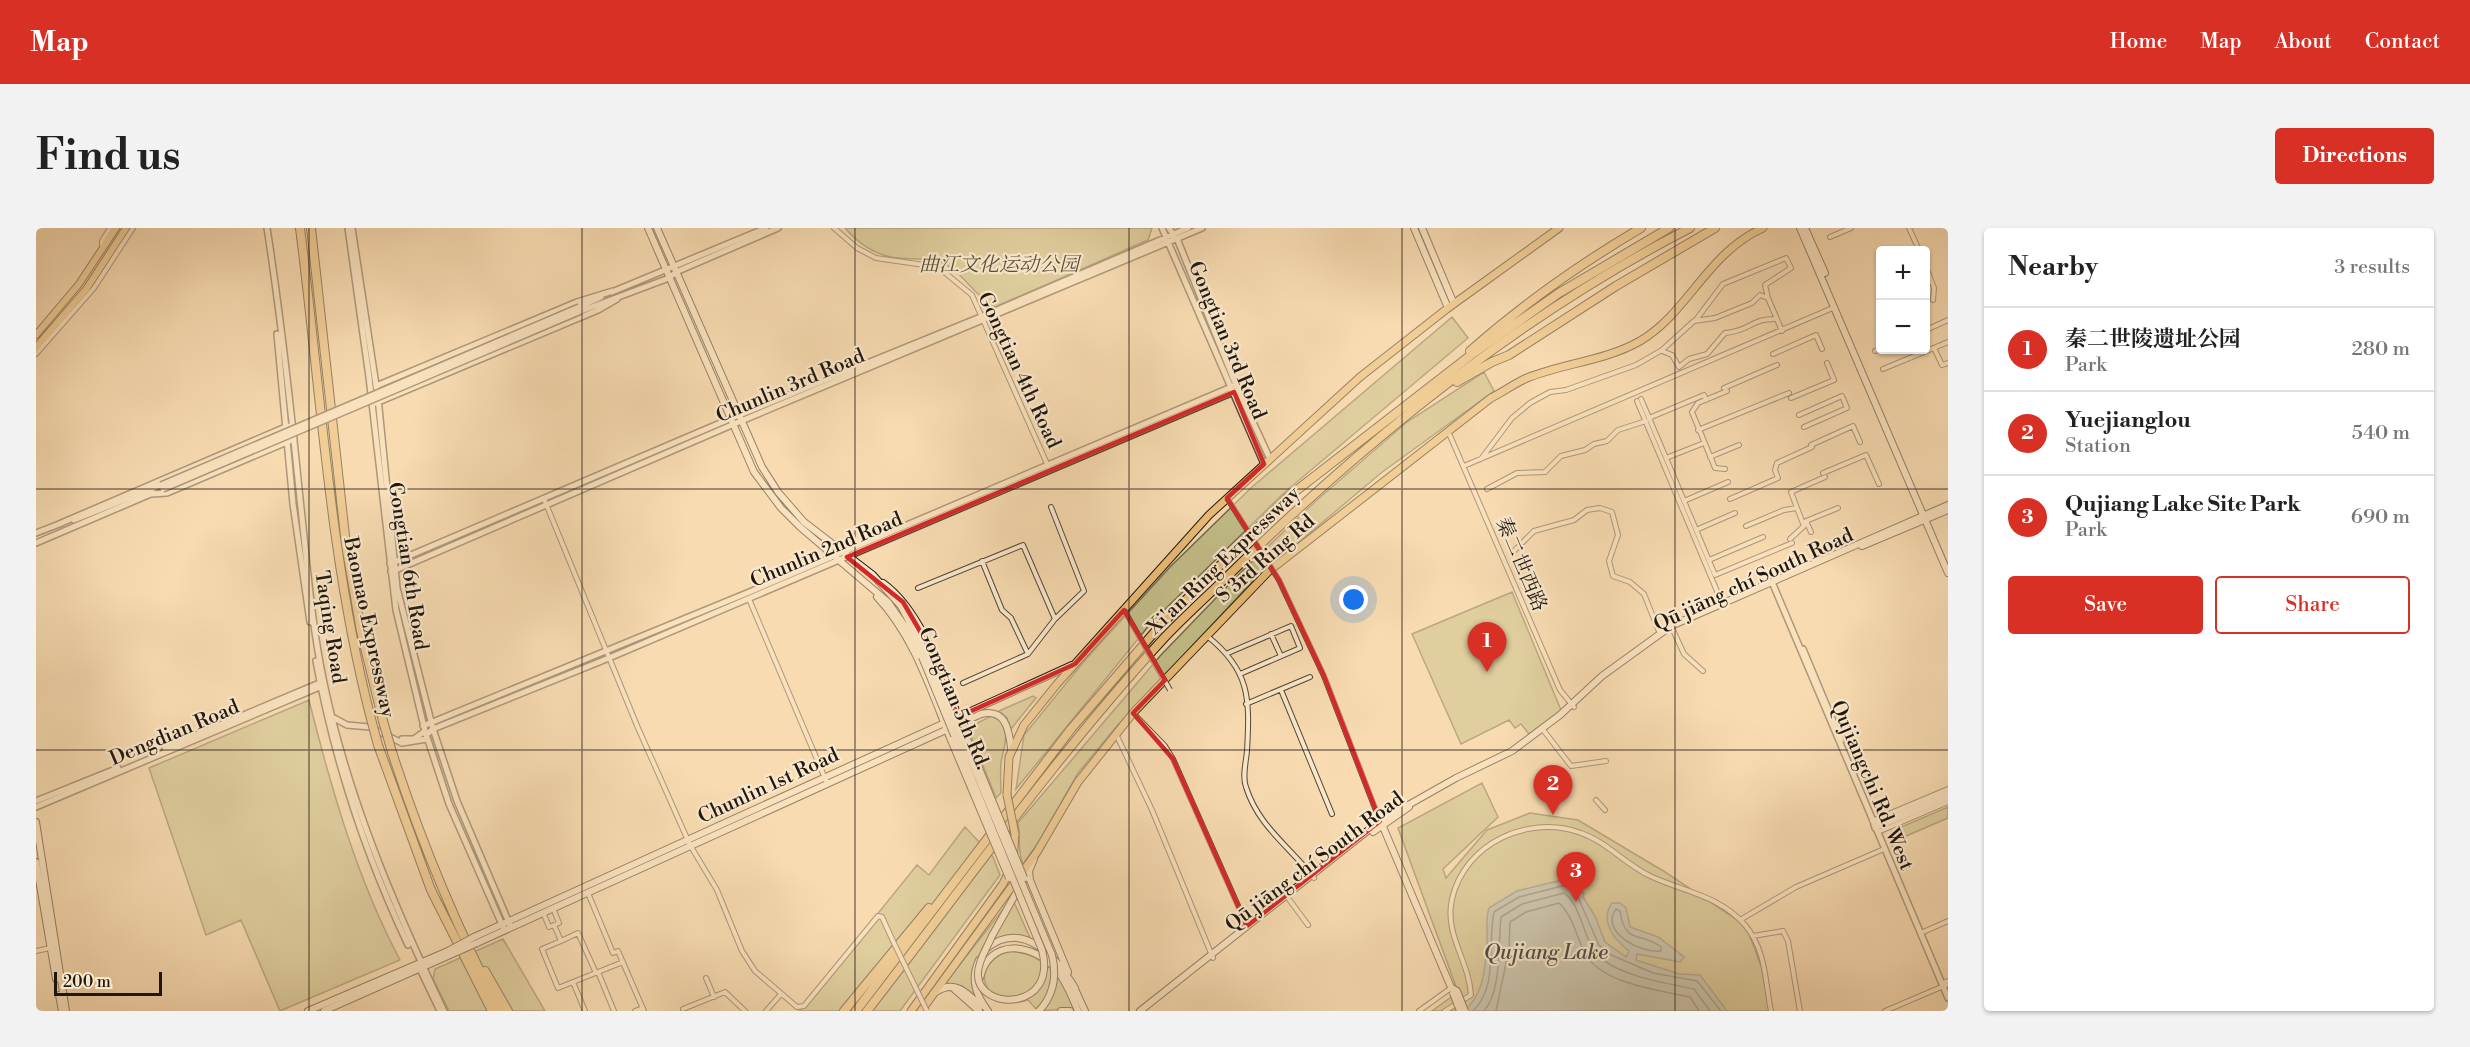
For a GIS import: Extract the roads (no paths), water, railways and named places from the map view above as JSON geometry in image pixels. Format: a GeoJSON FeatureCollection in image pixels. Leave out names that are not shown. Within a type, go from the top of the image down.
{"type":"FeatureCollection","features":[{"type":"Feature","properties":{"kind":"highway","name":"Baomao Expressway"},"geometry":{"type":"LineString","coordinates":[[300,228],[336,546],[350,631],[370,715],[378,745],[419,860],[456,943],[492,1011]]}},
{"type":"Feature","properties":{"kind":"highway","name":"Baomao Expressway"},"geometry":{"type":"LineString","coordinates":[[311,228],[346,545],[359,621],[382,721],[416,824],[453,912],[500,1011]]}},
{"type":"Feature","properties":{"kind":"highway"},"geometry":{"type":"LineString","coordinates":[[911,1011],[1003,884],[1013,863],[1015,834],[1007,795],[1006,776],[1011,748],[1024,725],[1075,664],[1227,498],[1360,377],[1451,306],[1559,228]]}},
{"type":"Feature","properties":{"kind":"highway"},"geometry":{"type":"LineString","coordinates":[[1376,429],[1420,389],[1536,296],[1580,264],[1641,228]]}},
{"type":"Feature","properties":{"kind":"highway","name":"Xi'an Ring Expressway"},"geometry":{"type":"LineString","coordinates":[[856,1011],[1071,729],[1158,628],[1288,497],[1471,355],[1559,293],[1669,228]]}},
{"type":"Feature","properties":{"kind":"highway","name":"Xi'an Ring Expressway"},"geometry":{"type":"LineString","coordinates":[[867,1011],[1048,776],[1166,636],[1300,506],[1401,420],[1478,361],[1569,300],[1690,228]]}},
{"type":"Feature","properties":{"kind":"highway"},"geometry":{"type":"LineString","coordinates":[[1401,420],[1457,382],[1509,355],[1616,286],[1715,228]]}},
{"type":"Feature","properties":{"kind":"highway","name":"S 3rd Ring Rd"},"geometry":{"type":"LineString","coordinates":[[921,1011],[1037,852],[1078,782],[1116,734],[1133,713],[1269,572],[1491,398],[1527,378],[1613,354],[1641,341],[1675,310],[1715,262],[1763,228]]}},
{"type":"Feature","properties":{"kind":"highway"},"geometry":{"type":"LineString","coordinates":[[844,1011],[958,875]]}},
{"type":"Feature","properties":{"kind":"highway"},"geometry":{"type":"LineString","coordinates":[[453,912],[508,1011]]}},
{"type":"Feature","properties":{"kind":"highway"},"geometry":{"type":"LineString","coordinates":[[456,943],[487,1011]]}},
{"type":"Feature","properties":{"kind":"highway"},"geometry":{"type":"LineString","coordinates":[[872,1011],[901,967]]}},
{"type":"Feature","properties":{"kind":"main road"},"geometry":{"type":"LineString","coordinates":[[36,335],[69,297],[102,252],[116,228]]}},
{"type":"Feature","properties":{"kind":"main road"},"geometry":{"type":"LineString","coordinates":[[36,347],[87,288],[126,228]]}},
{"type":"Feature","properties":{"kind":"main road","name":"Gongtian 5th Rd."},"geometry":{"type":"LineString","coordinates":[[648,228],[754,472],[781,508],[864,584],[888,602],[924,656],[1032,904],[1054,965],[1052,993],[1039,1011]]}},
{"type":"Feature","properties":{"kind":"main road","name":"Gongtian 5th Rd."},"geometry":{"type":"LineString","coordinates":[[657,228],[762,467],[778,492],[804,522],[844,555],[873,575],[907,615],[1044,961],[1041,990],[1032,1003]]}},
{"type":"Feature","properties":{"kind":"main road"},"geometry":{"type":"LineString","coordinates":[[1414,228],[1451,306]]}},
{"type":"Feature","properties":{"kind":"main road"},"geometry":{"type":"LineString","coordinates":[[1422,228],[1451,306]]}},
{"type":"Feature","properties":{"kind":"main road"},"geometry":{"type":"LineString","coordinates":[[1800,228],[1948,563]]}},
{"type":"Feature","properties":{"kind":"main road"},"geometry":{"type":"LineString","coordinates":[[1805,228],[1948,573]]}},
{"type":"Feature","properties":{"kind":"main road"},"geometry":{"type":"LineString","coordinates":[[1926,516],[1948,505]]}},
{"type":"Feature","properties":{"kind":"main road","name":"Qū jiāng chí South Road"},"geometry":{"type":"LineString","coordinates":[[1382,823],[1514,754],[1605,679],[1672,630],[1926,516],[1948,510]]}},
{"type":"Feature","properties":{"kind":"main road"},"geometry":{"type":"LineString","coordinates":[[873,575],[891,588],[911,614],[927,643],[1019,864],[1032,904]]}},
{"type":"Feature","properties":{"kind":"main road","name":"Qū jiāng chí South Road"},"geometry":{"type":"LineString","coordinates":[[1147,1011],[1247,926],[1382,823],[1456,778],[1512,751],[1573,706],[1602,676],[1660,634],[1722,603],[1774,583]]}},
{"type":"Feature","properties":{"kind":"main road"},"geometry":{"type":"LineString","coordinates":[[864,584],[902,628],[1000,860],[1020,897]]}},
{"type":"Feature","properties":{"kind":"main road","name":"Chunlin 1st Road"},"geometry":{"type":"LineString","coordinates":[[421,967],[506,925],[960,720],[1075,664]]}},
{"type":"Feature","properties":{"kind":"main road","name":"Chunlin 1st Road"},"geometry":{"type":"LineString","coordinates":[[960,720],[985,713],[999,715],[1006,724],[1011,748]]}},
{"type":"Feature","properties":{"kind":"main road"},"geometry":{"type":"LineString","coordinates":[[36,822],[66,1011]]}},
{"type":"Feature","properties":{"kind":"main road"},"geometry":{"type":"LineString","coordinates":[[1382,823],[1460,1011]]}},
{"type":"Feature","properties":{"kind":"main road","name":"Chunlin 1st Road"},"geometry":{"type":"LineString","coordinates":[[506,925],[552,908],[689,843]]}},
{"type":"Feature","properties":{"kind":"main road"},"geometry":{"type":"LineString","coordinates":[[997,1007],[985,996],[978,972],[992,936],[1029,871],[1037,852]]}},
{"type":"Feature","properties":{"kind":"main road"},"geometry":{"type":"LineString","coordinates":[[36,862],[62,1011]]}},
{"type":"Feature","properties":{"kind":"main road"},"geometry":{"type":"LineString","coordinates":[[1029,871],[1030,880],[1085,1011]]}},
{"type":"Feature","properties":{"kind":"main road","name":"Qū jiāng chí South Road"},"geometry":{"type":"LineString","coordinates":[[1140,1011],[1288,898],[1313,876]]}},
{"type":"Feature","properties":{"kind":"main road"},"geometry":{"type":"LineString","coordinates":[[987,1011],[976,993],[975,970],[986,950],[1002,940],[1025,939],[1041,947],[1058,962],[1075,988]]}},
{"type":"Feature","properties":{"kind":"main road"},"geometry":{"type":"LineString","coordinates":[[980,984],[981,970],[988,959],[1000,950],[1014,947],[1039,955],[1062,978],[1078,1011]]}},
{"type":"Feature","properties":{"kind":"main road"},"geometry":{"type":"LineString","coordinates":[[308,1011],[421,967]]}},
{"type":"Feature","properties":{"kind":"main road"},"geometry":{"type":"LineString","coordinates":[[324,1011],[421,967]]}},
{"type":"Feature","properties":{"kind":"main road"},"geometry":{"type":"LineString","coordinates":[[933,994],[950,987],[963,989],[987,1011]]}},
{"type":"Feature","properties":{"kind":"main road"},"geometry":{"type":"LineString","coordinates":[[950,987],[963,995],[979,1011]]}},
{"type":"Feature","properties":{"kind":"main road"},"geometry":{"type":"LineString","coordinates":[[1452,990],[1457,991],[1466,1011]]}},
{"type":"Feature","properties":{"kind":"main road"},"geometry":{"type":"LineString","coordinates":[[1061,1011],[1070,1011]]}},
{"type":"Feature","properties":{"kind":"street"},"geometry":{"type":"LineString","coordinates":[[102,252],[102,241],[110,228]]}},
{"type":"Feature","properties":{"kind":"street"},"geometry":{"type":"LineString","coordinates":[[36,354],[94,288],[133,228]]}},
{"type":"Feature","properties":{"kind":"street","name":"Taqing Road"},"geometry":{"type":"LineString","coordinates":[[265,228],[294,439],[309,589],[322,684],[336,738]]}},
{"type":"Feature","properties":{"kind":"street","name":"Taqing Road"},"geometry":{"type":"LineString","coordinates":[[265,228],[286,442],[305,590],[322,684],[336,738],[374,851],[421,967],[442,1011]]}},
{"type":"Feature","properties":{"kind":"street","name":"Gongtian 6th Road"},"geometry":{"type":"LineString","coordinates":[[350,228],[374,387],[379,402],[392,564]]}},
{"type":"Feature","properties":{"kind":"street"},"geometry":{"type":"LineString","coordinates":[[371,405],[669,278],[675,270],[766,228]]}},
{"type":"Feature","properties":{"kind":"street"},"geometry":{"type":"LineString","coordinates":[[59,524],[162,487],[580,309],[613,291],[665,269],[675,270],[778,228]]}},
{"type":"Feature","properties":{"kind":"street","name":"Gongtian 4th Road"},"geometry":{"type":"LineString","coordinates":[[834,228],[857,248],[876,258],[938,267],[972,295],[1048,467]]}},
{"type":"Feature","properties":{"kind":"street","name":"Gongtian 3rd Road"},"geometry":{"type":"LineString","coordinates":[[1162,228],[1171,238]]}},
{"type":"Feature","properties":{"kind":"street","name":"Gongtian 3rd Road"},"geometry":{"type":"LineString","coordinates":[[1169,228],[1171,238],[1267,461]]}},
{"type":"Feature","properties":{"kind":"street","name":"Chunlin 3rd Road"},"geometry":{"type":"LineString","coordinates":[[1171,238],[1188,228]]}},
{"type":"Feature","properties":{"kind":"street","name":"Chunlin 3rd Road"},"geometry":{"type":"LineString","coordinates":[[393,571],[740,418],[1171,238],[1202,228]]}},
{"type":"Feature","properties":{"kind":"street"},"geometry":{"type":"LineString","coordinates":[[1830,237],[1851,228]]}},
{"type":"Feature","properties":{"kind":"street"},"geometry":{"type":"LineString","coordinates":[[1909,228],[1916,246]]}},
{"type":"Feature","properties":{"kind":"street"},"geometry":{"type":"LineString","coordinates":[[1481,459],[1512,418],[1530,403],[1550,392],[1566,390],[1636,365],[1662,351],[1695,321],[1723,284],[1786,258],[1791,268],[1765,285],[1782,331]]}},
{"type":"Feature","properties":{"kind":"street"},"geometry":{"type":"LineString","coordinates":[[1930,278],[1934,288],[1933,300]]}},
{"type":"Feature","properties":{"kind":"street"},"geometry":{"type":"LineString","coordinates":[[374,387],[577,302],[613,291]]}},
{"type":"Feature","properties":{"kind":"street"},"geometry":{"type":"LineString","coordinates":[[1695,321],[1715,318],[1752,303],[1760,295],[1768,298]]}},
{"type":"Feature","properties":{"kind":"street"},"geometry":{"type":"LineString","coordinates":[[580,309],[617,299]]}},
{"type":"Feature","properties":{"kind":"street"},"geometry":{"type":"LineString","coordinates":[[1464,466],[1835,307]]}},
{"type":"Feature","properties":{"kind":"street"},"geometry":{"type":"LineString","coordinates":[[1662,351],[1672,355],[1679,367],[1689,359],[1707,354],[1725,333],[1743,332],[1760,319],[1777,319]]}},
{"type":"Feature","properties":{"kind":"street"},"geometry":{"type":"LineString","coordinates":[[1930,328],[1948,320]]}},
{"type":"Feature","properties":{"kind":"street"},"geometry":{"type":"LineString","coordinates":[[1773,354],[1816,335],[1822,349]]}},
{"type":"Feature","properties":{"kind":"street"},"geometry":{"type":"LineString","coordinates":[[1883,369],[1948,342]]}},
{"type":"Feature","properties":{"kind":"street"},"geometry":{"type":"LineString","coordinates":[[1935,348],[1942,365],[1948,363]]}},
{"type":"Feature","properties":{"kind":"street"},"geometry":{"type":"LineString","coordinates":[[1698,430],[1834,380],[1827,363]]}},
{"type":"Feature","properties":{"kind":"street"},"geometry":{"type":"LineString","coordinates":[[1725,469],[1715,468],[1692,412],[1698,403],[1778,364]]}},
{"type":"Feature","properties":{"kind":"street","name":"Gongtian 6th Road"},"geometry":{"type":"LineString","coordinates":[[374,387],[371,405],[396,610],[425,733],[449,804],[506,925]]}},
{"type":"Feature","properties":{"kind":"street","name":"Chunlin 2nd Road"},"geometry":{"type":"LineString","coordinates":[[432,726],[609,658],[836,558],[1235,389]]}},
{"type":"Feature","properties":{"kind":"street"},"geometry":{"type":"LineString","coordinates":[[1487,489],[1517,473],[1545,472],[1561,456],[1607,441],[1618,430],[1648,420],[1704,395],[1706,400]]}},
{"type":"Feature","properties":{"kind":"street"},"geometry":{"type":"LineString","coordinates":[[1798,415],[1842,396],[1847,408],[1804,427]]}},
{"type":"Feature","properties":{"kind":"street"},"geometry":{"type":"LineString","coordinates":[[1639,400],[1715,575],[1791,541],[1804,526],[1791,492],[1866,455],[1879,484]]}},
{"type":"Feature","properties":{"kind":"street"},"geometry":{"type":"LineString","coordinates":[[1648,420],[1722,603]]}},
{"type":"Feature","properties":{"kind":"street"},"geometry":{"type":"LineString","coordinates":[[36,533],[292,425]]}},
{"type":"Feature","properties":{"kind":"street"},"geometry":{"type":"LineString","coordinates":[[1730,499],[1778,478],[1774,470],[1777,463],[1853,426],[1860,442]]}},
{"type":"Feature","properties":{"kind":"street","name":"秦二世西路"},"geometry":{"type":"LineString","coordinates":[[1448,430],[1560,690],[1573,706]]}},
{"type":"Feature","properties":{"kind":"street"},"geometry":{"type":"LineString","coordinates":[[151,494],[167,493],[294,439]]}},
{"type":"Feature","properties":{"kind":"street"},"geometry":{"type":"LineString","coordinates":[[1666,459],[1704,443]]}},
{"type":"Feature","properties":{"kind":"street"},"geometry":{"type":"LineString","coordinates":[[1710,458],[1739,445]]}},
{"type":"Feature","properties":{"kind":"street"},"geometry":{"type":"LineString","coordinates":[[1684,501],[1728,482]]}},
{"type":"Feature","properties":{"kind":"street"},"geometry":{"type":"LineString","coordinates":[[36,543],[151,494],[162,487]]}},
{"type":"Feature","properties":{"kind":"street"},"geometry":{"type":"LineString","coordinates":[[1227,498],[1279,580],[1324,676],[1382,823]]}},
{"type":"Feature","properties":{"kind":"street"},"geometry":{"type":"LineString","coordinates":[[546,502],[606,652],[689,843],[717,890],[742,951],[755,971],[797,1007],[804,1006],[878,916],[882,917],[927,1011]]}},
{"type":"Feature","properties":{"kind":"street","name":"Chunlin 3rd Road"},"geometry":{"type":"LineString","coordinates":[[392,564],[546,502]]}},
{"type":"Feature","properties":{"kind":"street"},"geometry":{"type":"LineString","coordinates":[[963,683],[1028,654],[1055,619],[1084,591],[1051,507]]}},
{"type":"Feature","properties":{"kind":"street"},"geometry":{"type":"LineString","coordinates":[[1513,552],[1534,531],[1574,520],[1587,510],[1600,508],[1612,512],[1618,535],[1609,561],[1613,576],[1630,582],[1644,594],[1660,634]]}},
{"type":"Feature","properties":{"kind":"street"},"geometry":{"type":"LineString","coordinates":[[1746,526],[1784,510],[1797,508]]}},
{"type":"Feature","properties":{"kind":"street"},"geometry":{"type":"LineString","coordinates":[[1811,532],[1806,520],[1838,508]]}},
{"type":"Feature","properties":{"kind":"street"},"geometry":{"type":"LineString","coordinates":[[1696,530],[1735,513]]}},
{"type":"Feature","properties":{"kind":"street"},"geometry":{"type":"LineString","coordinates":[[1709,560],[1763,537]]}},
{"type":"Feature","properties":{"kind":"street"},"geometry":{"type":"LineString","coordinates":[[918,588],[1023,545],[1055,619]]}},
{"type":"Feature","properties":{"kind":"street"},"geometry":{"type":"LineString","coordinates":[[982,561],[1002,610],[1011,618],[1028,654]]}},
{"type":"Feature","properties":{"kind":"street","name":"Gongtian 6th Road"},"geometry":{"type":"LineString","coordinates":[[393,571],[432,726],[457,801],[506,925]]}},
{"type":"Feature","properties":{"kind":"street","name":"Qujiangchi Rd. West"},"geometry":{"type":"LineString","coordinates":[[1774,583],[1876,826],[1946,985],[1948,998]]}},
{"type":"Feature","properties":{"kind":"street"},"geometry":{"type":"LineString","coordinates":[[748,596],[826,780]]}},
{"type":"Feature","properties":{"kind":"street","name":"Chunlin 2nd Road"},"geometry":{"type":"LineString","coordinates":[[425,733],[432,726],[606,652],[748,596]]}},
{"type":"Feature","properties":{"kind":"street"},"geometry":{"type":"LineString","coordinates":[[1124,610],[1170,690]]}},
{"type":"Feature","properties":{"kind":"street"},"geometry":{"type":"LineString","coordinates":[[1228,653],[1291,626],[1300,648],[1240,674]]}},
{"type":"Feature","properties":{"kind":"street"},"geometry":{"type":"LineString","coordinates":[[1672,630],[1684,654],[1703,671]]}},
{"type":"Feature","properties":{"kind":"street"},"geometry":{"type":"LineString","coordinates":[[1271,634],[1281,656]]}},
{"type":"Feature","properties":{"kind":"street"},"geometry":{"type":"LineString","coordinates":[[1206,636],[1228,653],[1240,674],[1248,725],[1244,784],[1254,809],[1268,830],[1289,848],[1313,876]]}},
{"type":"Feature","properties":{"kind":"street"},"geometry":{"type":"LineString","coordinates":[[1246,704],[1310,677]]}},
{"type":"Feature","properties":{"kind":"street","name":"Dengdian Road"},"geometry":{"type":"LineString","coordinates":[[36,801],[322,684]]}},
{"type":"Feature","properties":{"kind":"street","name":"Dengdian Road"},"geometry":{"type":"LineString","coordinates":[[36,807],[322,684]]}},
{"type":"Feature","properties":{"kind":"street"},"geometry":{"type":"LineString","coordinates":[[1281,690],[1332,814]]}},
{"type":"Feature","properties":{"kind":"street"},"geometry":{"type":"LineString","coordinates":[[1133,713],[1165,746],[1173,759],[1247,926]]}},
{"type":"Feature","properties":{"kind":"street"},"geometry":{"type":"LineString","coordinates":[[332,717],[341,724],[370,727],[394,739],[414,739],[425,733]]}},
{"type":"Feature","properties":{"kind":"street"},"geometry":{"type":"LineString","coordinates":[[336,738],[342,730],[353,726]]}},
{"type":"Feature","properties":{"kind":"street"},"geometry":{"type":"LineString","coordinates":[[1544,731],[1571,766],[1606,761]]}},
{"type":"Feature","properties":{"kind":"street"},"geometry":{"type":"LineString","coordinates":[[1116,734],[1152,810],[1212,956]]}},
{"type":"Feature","properties":{"kind":"street"},"geometry":{"type":"LineString","coordinates":[[1876,826],[1948,789]]}},
{"type":"Feature","properties":{"kind":"street"},"geometry":{"type":"LineString","coordinates":[[1876,826],[1948,796]]}},
{"type":"Feature","properties":{"kind":"street"},"geometry":{"type":"LineString","coordinates":[[1596,800],[1605,810]]}},
{"type":"Feature","properties":{"kind":"street"},"geometry":{"type":"LineString","coordinates":[[1876,826],[1948,802]]}},
{"type":"Feature","properties":{"kind":"street"},"geometry":{"type":"LineString","coordinates":[[1445,1011],[1471,995],[1467,975],[1451,929],[1450,908],[1456,885],[1476,856],[1513,832],[1551,825],[1581,833],[1604,844],[1625,863],[1650,876],[1721,903],[1740,920],[1753,936],[1762,957],[1771,1011]]}},
{"type":"Feature","properties":{"kind":"street","name":"Qujiangchi Rd. West"},"geometry":{"type":"LineString","coordinates":[[1876,826],[1884,849],[1946,985]]}},
{"type":"Feature","properties":{"kind":"street"},"geometry":{"type":"LineString","coordinates":[[1740,920],[1796,887],[1884,849]]}},
{"type":"Feature","properties":{"kind":"street"},"geometry":{"type":"LineString","coordinates":[[587,892],[613,954],[618,951],[643,1009],[635,1011]]}},
{"type":"Feature","properties":{"kind":"street"},"geometry":{"type":"LineString","coordinates":[[1288,898],[1308,925]]}},
{"type":"Feature","properties":{"kind":"street"},"geometry":{"type":"LineString","coordinates":[[543,912],[549,927],[559,923],[552,908]]}},
{"type":"Feature","properties":{"kind":"street"},"geometry":{"type":"LineString","coordinates":[[1923,932],[1948,921]]}},
{"type":"Feature","properties":{"kind":"street"},"geometry":{"type":"LineString","coordinates":[[554,925],[561,941]]}},
{"type":"Feature","properties":{"kind":"street"},"geometry":{"type":"LineString","coordinates":[[1753,936],[1783,931],[1788,941],[1800,1011]]}},
{"type":"Feature","properties":{"kind":"street"},"geometry":{"type":"LineString","coordinates":[[614,1011],[597,972],[578,933],[542,949],[558,988],[597,972],[623,962]]}},
{"type":"Feature","properties":{"kind":"street"},"geometry":{"type":"LineString","coordinates":[[36,951],[51,948]]}},
{"type":"Feature","properties":{"kind":"street"},"geometry":{"type":"LineString","coordinates":[[706,978],[714,997]]}},
{"type":"Feature","properties":{"kind":"street"},"geometry":{"type":"LineString","coordinates":[[573,982],[585,1011]]}},
{"type":"Feature","properties":{"kind":"street"},"geometry":{"type":"LineString","coordinates":[[1885,1011],[1946,985]]}},
{"type":"Feature","properties":{"kind":"street"},"geometry":{"type":"LineString","coordinates":[[1419,1011],[1452,990]]}},
{"type":"Feature","properties":{"kind":"street"},"geometry":{"type":"LineString","coordinates":[[683,1009],[725,992],[742,1010]]}},
{"type":"Feature","properties":{"kind":"street"},"geometry":{"type":"LineString","coordinates":[[766,1011],[781,994]]}},
{"type":"Feature","properties":{"kind":"water","name":"Qujiang Lake"},"geometry":{"type":"Polygon","coordinates":[[[1570,878],[1584,894],[1583,897],[1595,916],[1605,942],[1626,957],[1629,951],[1610,930],[1607,917],[1612,903],[1620,903],[1626,908],[1630,927],[1658,937],[1684,957],[1680,962],[1637,954],[1636,960],[1679,974],[1700,975],[1727,1011],[1463,1011],[1475,999],[1482,982],[1489,908],[1517,891],[1570,878]]]}},
{"type":"Feature","properties":{"kind":"place","name":"秦二世陵遗址公园"},"geometry":{"type":"Point","coordinates":[1487,672]}},
{"type":"Feature","properties":{"kind":"place","name":"Yuejianglou"},"geometry":{"type":"Point","coordinates":[1553,815]}},
{"type":"Feature","properties":{"kind":"place","name":"Qujiang Lake Site Park"},"geometry":{"type":"Point","coordinates":[1576,902]}},
{"type":"Feature","properties":{"kind":"park label","name":"曲江文化运动公园"},"geometry":{"type":"Point","coordinates":[999,264]}}]}
